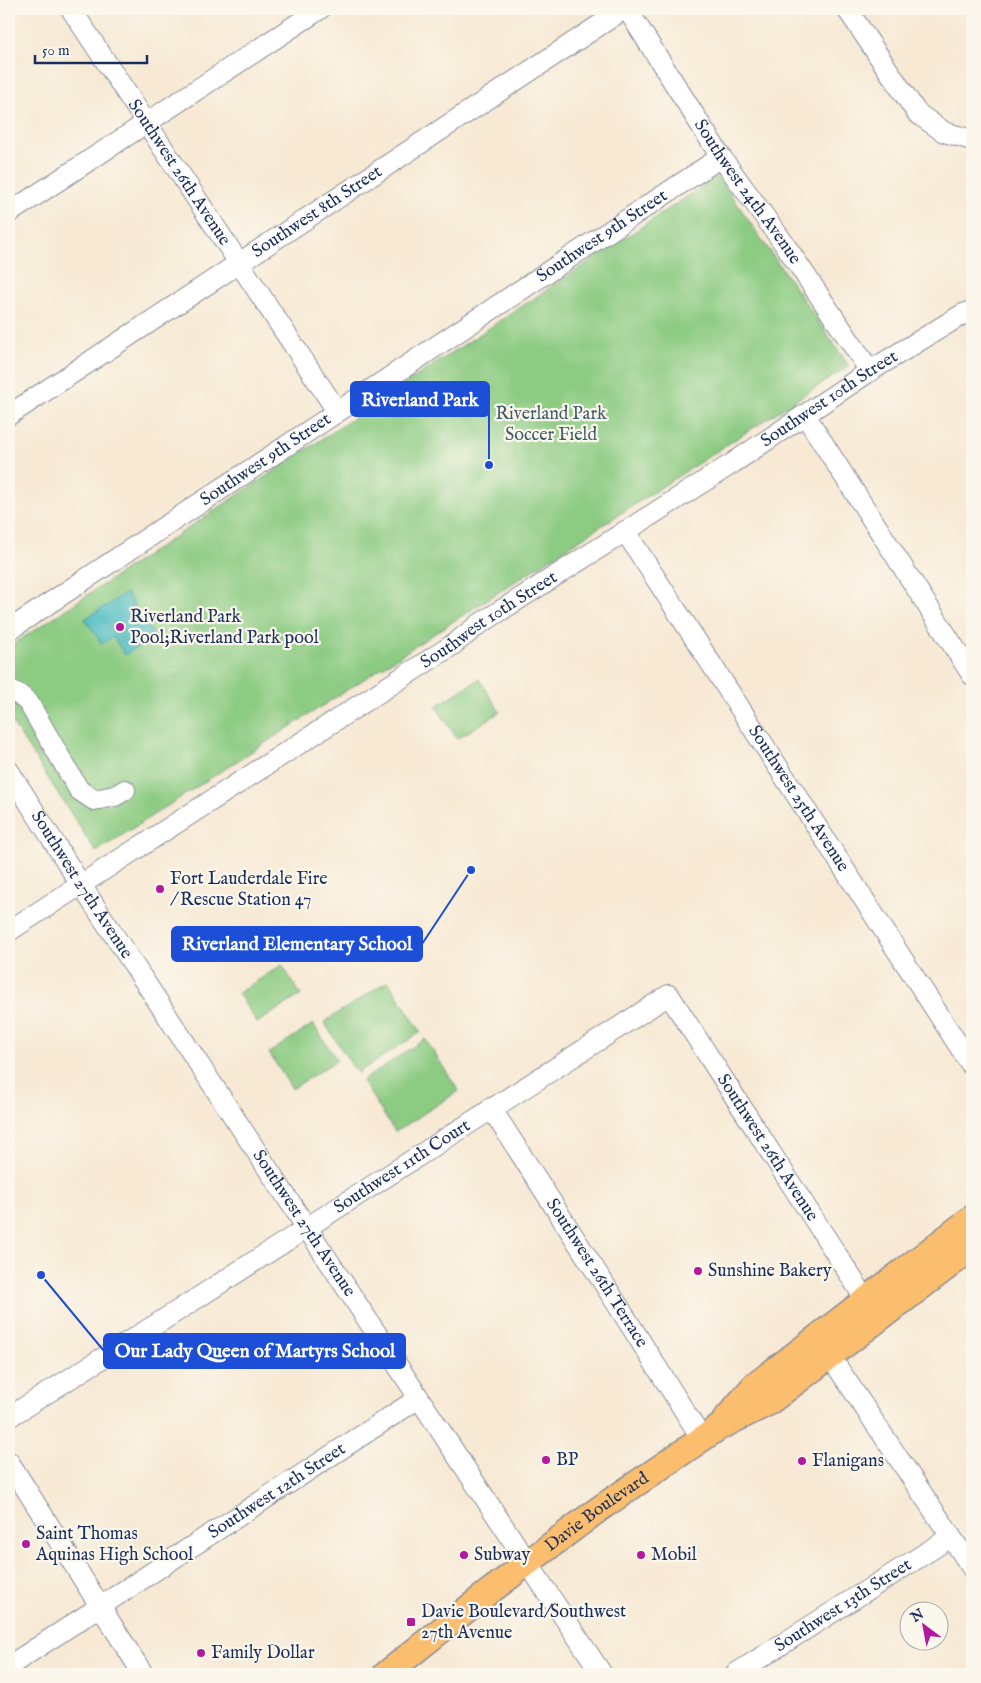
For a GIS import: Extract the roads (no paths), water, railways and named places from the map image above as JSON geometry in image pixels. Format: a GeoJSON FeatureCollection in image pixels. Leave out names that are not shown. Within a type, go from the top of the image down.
{"type":"FeatureCollection","features":[{"type":"Feature","properties":{"kind":"main road","name":"Davie Boulevard"},"geometry":{"type":"LineString","coordinates":[[710,1433],[753,1387],[972,1218]]}},
{"type":"Feature","properties":{"kind":"main road","name":"Davie Boulevard"},"geometry":{"type":"LineString","coordinates":[[386,1674],[526,1562],[599,1508],[710,1433],[768,1404],[972,1248]]}},
{"type":"Feature","properties":{"kind":"street","name":"Southwest 26th Avenue"},"geometry":{"type":"LineString","coordinates":[[71,9],[337,411]]}},
{"type":"Feature","properties":{"kind":"street"},"geometry":{"type":"LineString","coordinates":[[9,213],[320,9]]}},
{"type":"Feature","properties":{"kind":"street","name":"Southwest 24th Avenue"},"geometry":{"type":"LineString","coordinates":[[626,9],[721,157],[784,242],[870,372]]}},
{"type":"Feature","properties":{"kind":"street","name":"Southwest 8th Street"},"geometry":{"type":"LineString","coordinates":[[9,415],[626,9]]}},
{"type":"Feature","properties":{"kind":"street"},"geometry":{"type":"LineString","coordinates":[[847,9],[917,113],[944,132],[972,140]]}},
{"type":"Feature","properties":{"kind":"street","name":"Southwest 9th Street"},"geometry":{"type":"LineString","coordinates":[[9,630],[721,157]]}},
{"type":"Feature","properties":{"kind":"street","name":"Southwest 10th Street"},"geometry":{"type":"LineString","coordinates":[[9,931],[454,644],[478,625],[870,372],[963,314],[972,311]]}},
{"type":"Feature","properties":{"kind":"street"},"geometry":{"type":"LineString","coordinates":[[805,415],[972,675]]}},
{"type":"Feature","properties":{"kind":"street","name":"Southwest 25th Avenue"},"geometry":{"type":"LineString","coordinates":[[625,531],[972,1066]]}},
{"type":"Feature","properties":{"kind":"street"},"geometry":{"type":"LineString","coordinates":[[9,693],[17,693],[28,702],[80,790],[94,800],[115,796],[125,790]]}},
{"type":"Feature","properties":{"kind":"street","name":"Southwest 27th Avenue"},"geometry":{"type":"LineString","coordinates":[[9,771],[81,884],[526,1562],[602,1674]]}},
{"type":"Feature","properties":{"kind":"street","name":"Southwest 26th Avenue"},"geometry":{"type":"LineString","coordinates":[[669,994],[866,1300]]}},
{"type":"Feature","properties":{"kind":"street","name":"Southwest 11th Court"},"geometry":{"type":"LineString","coordinates":[[9,1416],[307,1228],[669,994]]}},
{"type":"Feature","properties":{"kind":"street","name":"Southwest 26th Terrace"},"geometry":{"type":"LineString","coordinates":[[491,1108],[710,1433]]}},
{"type":"Feature","properties":{"kind":"street"},"geometry":{"type":"LineString","coordinates":[[830,1356],[972,1568]]}},
{"type":"Feature","properties":{"kind":"street","name":"Southwest 12th Street"},"geometry":{"type":"LineString","coordinates":[[9,1666],[419,1398]]}},
{"type":"Feature","properties":{"kind":"street"},"geometry":{"type":"LineString","coordinates":[[9,1462],[144,1674]]}},
{"type":"Feature","properties":{"kind":"street","name":"Southwest 13th Street"},"geometry":{"type":"LineString","coordinates":[[735,1674],[951,1537]]}},
{"type":"Feature","properties":{"kind":"water","name":"Riverland Park Pool;Riverland Park pool"},"geometry":{"type":"Polygon","coordinates":[[[126,593],[154,636],[125,655],[113,637],[102,644],[85,619],[126,593]]]}},
{"type":"Feature","properties":{"kind":"place","name":"Riverland Park"},"geometry":{"type":"Point","coordinates":[489,465]}},
{"type":"Feature","properties":{"kind":"place","name":"Riverland Park Pool;Riverland Park pool"},"geometry":{"type":"Point","coordinates":[120,627]}},
{"type":"Feature","properties":{"kind":"place","name":"Riverland Elementary School"},"geometry":{"type":"Point","coordinates":[471,870]}},
{"type":"Feature","properties":{"kind":"place","name":"Fort Lauderdale Fire / Rescue Station 47"},"geometry":{"type":"Point","coordinates":[160,889]}},
{"type":"Feature","properties":{"kind":"place","name":"Sunshine Bakery"},"geometry":{"type":"Point","coordinates":[698,1271]}},
{"type":"Feature","properties":{"kind":"place","name":"Our Lady Queen of Martyrs School"},"geometry":{"type":"Point","coordinates":[41,1275]}},
{"type":"Feature","properties":{"kind":"place","name":"BP"},"geometry":{"type":"Point","coordinates":[546,1460]}},
{"type":"Feature","properties":{"kind":"place","name":"Flanigans"},"geometry":{"type":"Point","coordinates":[802,1461]}},
{"type":"Feature","properties":{"kind":"place","name":"Saint Thomas Aquinas High School"},"geometry":{"type":"Point","coordinates":[26,1544]}},
{"type":"Feature","properties":{"kind":"place","name":"Subway"},"geometry":{"type":"Point","coordinates":[464,1555]}},
{"type":"Feature","properties":{"kind":"place","name":"Mobil"},"geometry":{"type":"Point","coordinates":[641,1555]}},
{"type":"Feature","properties":{"kind":"place","name":"Davie Boulevard/Southwest 27th Avenue"},"geometry":{"type":"Point","coordinates":[411,1622]}},
{"type":"Feature","properties":{"kind":"place","name":"Family Dollar"},"geometry":{"type":"Point","coordinates":[201,1653]}},
{"type":"Feature","properties":{"kind":"park label","name":"Riverland Park Soccer Field"},"geometry":{"type":"Point","coordinates":[551,424]}}]}
